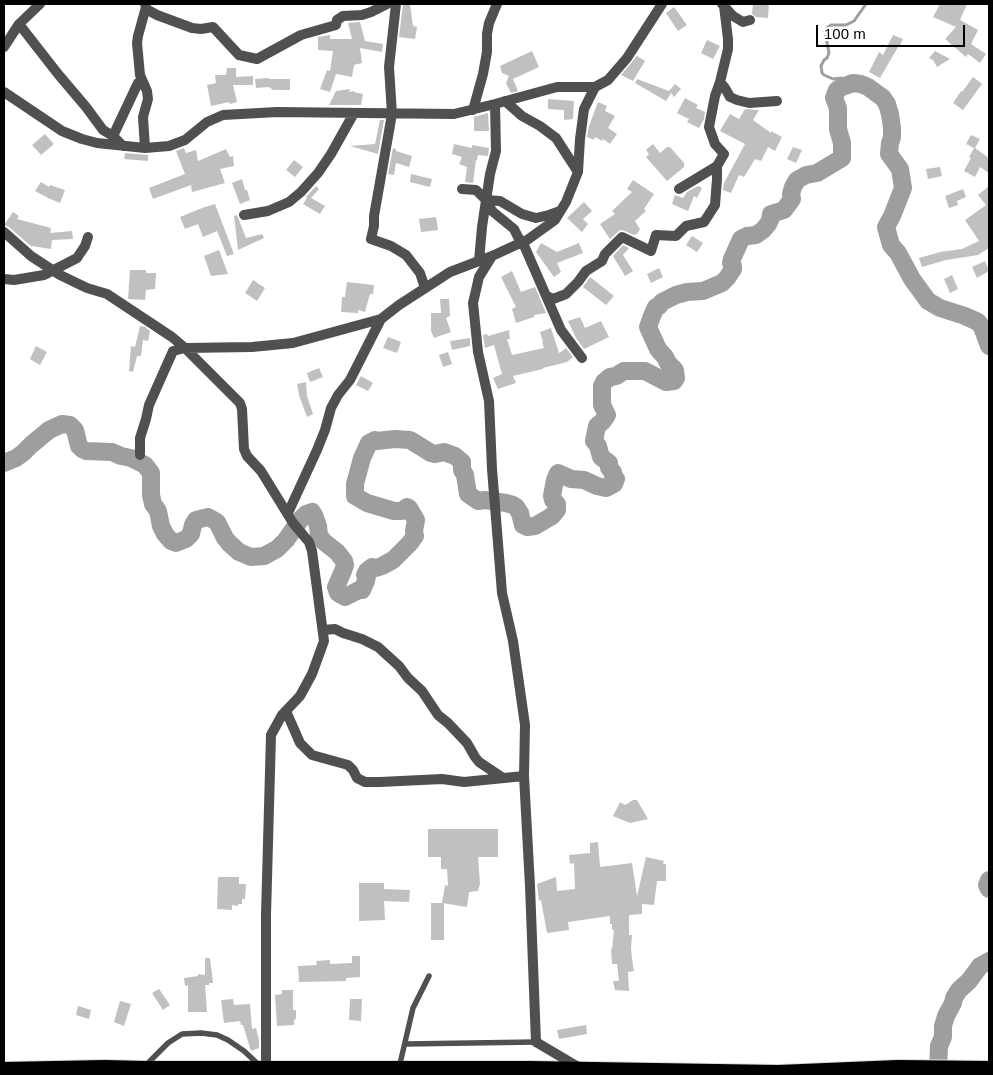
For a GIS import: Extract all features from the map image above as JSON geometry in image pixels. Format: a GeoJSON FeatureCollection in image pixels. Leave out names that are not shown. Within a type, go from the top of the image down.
{"type":"FeatureCollection","features":[{"type":"Feature","properties":{"kind":"main road"},"geometry":{"type":"LineString","coordinates":[[4,1068],[581,1068],[778,1071],[898,1066],[982,1068]]}},
{"type":"Feature","properties":{"kind":"street"},"geometry":{"type":"LineString","coordinates":[[4,47],[19,24],[40,4]]}},
{"type":"Feature","properties":{"kind":"street"},"geometry":{"type":"LineString","coordinates":[[145,148],[143,117],[148,99],[138,67],[138,36],[145,6],[157,15],[192,28],[214,27],[239,55],[257,59],[301,35],[336,24],[337,20],[343,16],[371,12],[387,4]]}},
{"type":"Feature","properties":{"kind":"street"},"geometry":{"type":"LineString","coordinates":[[396,4],[389,67],[392,114],[371,239],[391,246],[406,255],[420,273],[426,288]]}},
{"type":"Feature","properties":{"kind":"street"},"geometry":{"type":"LineString","coordinates":[[473,110],[487,52],[488,22],[497,4]]}},
{"type":"Feature","properties":{"kind":"street"},"geometry":{"type":"LineString","coordinates":[[4,92],[62,131],[89,141],[145,148],[169,146],[185,140],[207,122],[223,115],[278,112],[454,114],[557,87],[595,87],[608,80],[627,58],[662,4]]}},
{"type":"Feature","properties":{"kind":"street"},"geometry":{"type":"LineString","coordinates":[[723,5],[733,16],[743,22],[750,20]]}},
{"type":"Feature","properties":{"kind":"street"},"geometry":{"type":"LineString","coordinates":[[679,189],[717,166],[724,154],[715,144],[709,127],[728,44],[723,5]]}},
{"type":"Feature","properties":{"kind":"street"},"geometry":{"type":"LineString","coordinates":[[19,24],[103,130],[113,136],[123,146]]}},
{"type":"Feature","properties":{"kind":"street"},"geometry":{"type":"LineString","coordinates":[[720,82],[730,97],[736,100],[749,103],[777,101]]}},
{"type":"Feature","properties":{"kind":"street"},"geometry":{"type":"LineString","coordinates":[[113,136],[138,83],[142,83]]}},
{"type":"Feature","properties":{"kind":"street"},"geometry":{"type":"LineString","coordinates":[[140,455],[140,438],[152,398],[174,351],[185,348],[252,348],[292,344],[381,319],[450,272],[523,242],[555,220],[566,202],[578,172],[584,109],[595,87]]}},
{"type":"Feature","properties":{"kind":"street"},"geometry":{"type":"LineString","coordinates":[[500,103],[540,126],[556,138],[578,172]]}},
{"type":"Feature","properties":{"kind":"street"},"geometry":{"type":"LineString","coordinates":[[479,261],[486,200],[496,152],[500,103]]}},
{"type":"Feature","properties":{"kind":"street"},"geometry":{"type":"LineString","coordinates":[[244,215],[268,211],[289,202],[302,192],[331,154],[354,113]]}},
{"type":"Feature","properties":{"kind":"street"},"geometry":{"type":"LineString","coordinates":[[547,296],[553,299],[566,294],[586,271],[602,261],[605,254],[622,237],[651,251],[656,235],[676,236],[686,226],[704,222],[716,205],[717,166]]}},
{"type":"Feature","properties":{"kind":"street"},"geometry":{"type":"LineString","coordinates":[[462,189],[476,190],[486,200],[492,212],[514,229],[523,242],[561,330],[582,358]]}},
{"type":"Feature","properties":{"kind":"street"},"geometry":{"type":"LineString","coordinates":[[486,200],[500,201],[522,214],[536,218],[561,210]]}},
{"type":"Feature","properties":{"kind":"street"},"geometry":{"type":"LineString","coordinates":[[4,232],[31,256],[53,271],[87,288],[107,294],[172,337],[240,403],[244,449],[247,456],[261,471],[293,522],[309,542],[312,551],[324,642],[312,674],[300,696],[282,716],[272,735],[263,1067]]}},
{"type":"Feature","properties":{"kind":"street"},"geometry":{"type":"LineString","coordinates":[[4,280],[36,277],[53,271],[77,258],[85,246],[88,236]]}},
{"type":"Feature","properties":{"kind":"street"},"geometry":{"type":"LineString","coordinates":[[492,256],[479,277],[473,303],[478,352],[489,401],[494,502],[502,593],[513,641],[525,725],[524,776],[536,1042],[581,1068]]}},
{"type":"Feature","properties":{"kind":"street"},"geometry":{"type":"LineString","coordinates":[[293,522],[331,408],[338,395],[350,380],[381,319]]}},
{"type":"Feature","properties":{"kind":"street"},"geometry":{"type":"LineString","coordinates":[[323,630],[335,629],[362,638],[378,647],[422,691],[438,715],[467,743],[479,762],[503,778]]}},
{"type":"Feature","properties":{"kind":"street"},"geometry":{"type":"LineString","coordinates":[[286,711],[300,744],[312,755],[348,765],[357,778],[364,782],[442,779],[464,782],[524,776]]}},
{"type":"Feature","properties":{"kind":"lane"},"geometry":{"type":"LineString","coordinates":[[399,1068],[414,1008],[429,976]]}},
{"type":"Feature","properties":{"kind":"lane"},"geometry":{"type":"LineString","coordinates":[[144,1067],[168,1043],[182,1034],[201,1033],[217,1034],[228,1040],[263,1067]]}},
{"type":"Feature","properties":{"kind":"lane"},"geometry":{"type":"LineString","coordinates":[[405,1044],[536,1042]]}},
{"type":"Feature","properties":{"kind":"building"},"geometry":{"type":"Polygon","coordinates":[[[403,4],[410,4],[413,26],[417,27],[415,39],[399,37],[403,4]]]}},
{"type":"Feature","properties":{"kind":"building"},"geometry":{"type":"Polygon","coordinates":[[[753,4],[769,4],[768,18],[756,17],[752,14],[753,4]]]}},
{"type":"Feature","properties":{"kind":"building"},"geometry":{"type":"Polygon","coordinates":[[[940,4],[967,4],[960,20],[978,30],[971,44],[986,54],[980,63],[968,54],[966,57],[945,39],[956,27],[933,17],[940,4]]]}},
{"type":"Feature","properties":{"kind":"building"},"geometry":{"type":"Polygon","coordinates":[[[674,7],[687,25],[678,31],[666,13],[674,7]]]}},
{"type":"Feature","properties":{"kind":"building"},"geometry":{"type":"Polygon","coordinates":[[[360,22],[365,41],[383,44],[382,52],[360,48],[362,63],[354,65],[352,77],[336,74],[330,92],[320,89],[327,70],[330,71],[333,51],[318,50],[318,37],[330,35],[330,39],[352,39],[348,23],[360,22]]]}},
{"type":"Feature","properties":{"kind":"building"},"geometry":{"type":"Polygon","coordinates":[[[893,35],[903,39],[880,78],[869,72],[879,52],[883,55],[893,35]]]}},
{"type":"Feature","properties":{"kind":"building"},"geometry":{"type":"Polygon","coordinates":[[[707,40],[720,46],[713,59],[701,53],[707,40]]]}},
{"type":"Feature","properties":{"kind":"building"},"geometry":{"type":"Polygon","coordinates":[[[532,51],[539,67],[513,79],[518,91],[511,93],[506,83],[509,76],[502,73],[500,66],[532,51]]]}},
{"type":"Feature","properties":{"kind":"building"},"geometry":{"type":"Polygon","coordinates":[[[935,51],[950,59],[937,67],[933,60],[929,58],[935,51]]]}},
{"type":"Feature","properties":{"kind":"building"},"geometry":{"type":"Polygon","coordinates":[[[637,56],[645,61],[633,81],[621,75],[637,56]]]}},
{"type":"Feature","properties":{"kind":"building"},"geometry":{"type":"Polygon","coordinates":[[[227,68],[236,68],[236,77],[253,76],[253,85],[233,85],[237,102],[211,106],[207,85],[216,83],[215,75],[226,75],[227,68]]]}},
{"type":"Feature","properties":{"kind":"building"},"geometry":{"type":"Polygon","coordinates":[[[973,77],[982,84],[963,110],[953,103],[973,77]]]}},
{"type":"Feature","properties":{"kind":"building"},"geometry":{"type":"Polygon","coordinates":[[[255,79],[290,79],[290,90],[273,90],[269,87],[256,88],[255,79]]]}},
{"type":"Feature","properties":{"kind":"building"},"geometry":{"type":"Polygon","coordinates":[[[637,79],[669,91],[675,84],[681,89],[674,97],[671,93],[666,101],[635,83],[637,79]]]}},
{"type":"Feature","properties":{"kind":"building"},"geometry":{"type":"Polygon","coordinates":[[[350,89],[349,92],[354,91],[363,94],[361,105],[329,105],[336,91],[350,89]]]}},
{"type":"Feature","properties":{"kind":"building"},"geometry":{"type":"Polygon","coordinates":[[[685,98],[698,105],[696,108],[705,112],[704,119],[699,128],[687,122],[689,119],[677,113],[685,98]]]}},
{"type":"Feature","properties":{"kind":"building"},"geometry":{"type":"Polygon","coordinates":[[[548,99],[574,101],[573,119],[564,120],[564,110],[548,109],[548,99]]]}},
{"type":"Feature","properties":{"kind":"building"},"geometry":{"type":"Polygon","coordinates":[[[598,102],[607,106],[605,111],[615,116],[608,128],[617,134],[610,144],[603,139],[602,141],[595,137],[594,140],[587,137],[598,102]]]}},
{"type":"Feature","properties":{"kind":"building"},"geometry":{"type":"Polygon","coordinates":[[[745,109],[759,110],[753,120],[771,133],[771,131],[782,137],[775,151],[768,147],[761,161],[755,159],[744,177],[739,175],[731,193],[723,190],[724,183],[745,144],[720,131],[730,114],[739,119],[745,109]]]}},
{"type":"Feature","properties":{"kind":"building"},"geometry":{"type":"Polygon","coordinates":[[[488,113],[489,131],[474,131],[474,117],[488,113]]]}},
{"type":"Feature","properties":{"kind":"building"},"geometry":{"type":"Polygon","coordinates":[[[380,120],[384,120],[378,154],[350,146],[375,144],[380,120]]]}},
{"type":"Feature","properties":{"kind":"building"},"geometry":{"type":"Polygon","coordinates":[[[45,134],[54,144],[41,155],[32,145],[45,134]]]}},
{"type":"Feature","properties":{"kind":"building"},"geometry":{"type":"Polygon","coordinates":[[[971,135],[980,139],[975,148],[989,158],[989,173],[980,167],[975,177],[964,171],[974,148],[966,144],[971,135]]]}},
{"type":"Feature","properties":{"kind":"building"},"geometry":{"type":"Polygon","coordinates":[[[454,144],[472,148],[472,145],[489,148],[488,156],[478,155],[473,183],[465,182],[467,167],[459,164],[462,157],[452,154],[454,144]]]}},
{"type":"Feature","properties":{"kind":"building"},"geometry":{"type":"Polygon","coordinates":[[[653,144],[660,153],[667,147],[670,147],[684,163],[684,167],[667,181],[646,157],[649,154],[646,150],[653,144]]]}},
{"type":"Feature","properties":{"kind":"building"},"geometry":{"type":"Polygon","coordinates":[[[793,147],[802,150],[796,163],[787,159],[793,147]]]}},
{"type":"Feature","properties":{"kind":"building"},"geometry":{"type":"Polygon","coordinates":[[[184,148],[186,153],[196,150],[198,161],[226,149],[230,157],[233,156],[234,166],[220,169],[225,183],[192,192],[191,185],[153,199],[149,188],[185,174],[176,151],[184,148]]]}},
{"type":"Feature","properties":{"kind":"building"},"geometry":{"type":"Polygon","coordinates":[[[393,148],[396,151],[412,156],[409,167],[396,163],[394,175],[388,174],[393,148]]]}},
{"type":"Feature","properties":{"kind":"building"},"geometry":{"type":"Polygon","coordinates":[[[125,153],[148,155],[148,161],[124,159],[125,153]]]}},
{"type":"Feature","properties":{"kind":"building"},"geometry":{"type":"Polygon","coordinates":[[[294,160],[303,167],[295,177],[286,170],[294,160]]]}},
{"type":"Feature","properties":{"kind":"building"},"geometry":{"type":"Polygon","coordinates":[[[940,167],[942,176],[928,179],[926,169],[940,167]]]}},
{"type":"Feature","properties":{"kind":"building"},"geometry":{"type":"Polygon","coordinates":[[[411,174],[432,179],[430,187],[410,182],[411,174]]]}},
{"type":"Feature","properties":{"kind":"building"},"geometry":{"type":"Polygon","coordinates":[[[242,179],[250,200],[240,204],[232,183],[242,179]]]}},
{"type":"Feature","properties":{"kind":"building"},"geometry":{"type":"Polygon","coordinates":[[[633,180],[654,194],[644,209],[646,211],[635,221],[640,229],[637,234],[634,235],[620,230],[610,239],[600,224],[615,214],[612,211],[632,192],[627,189],[633,180]]]}},
{"type":"Feature","properties":{"kind":"building"},"geometry":{"type":"Polygon","coordinates":[[[41,182],[49,187],[50,185],[65,190],[60,203],[35,191],[41,182]]]}},
{"type":"Feature","properties":{"kind":"building"},"geometry":{"type":"Polygon","coordinates":[[[316,186],[319,189],[311,198],[325,206],[320,214],[303,204],[306,197],[316,186]]]}},
{"type":"Feature","properties":{"kind":"building"},"geometry":{"type":"Polygon","coordinates":[[[698,186],[702,188],[697,198],[694,196],[688,211],[672,204],[675,195],[683,198],[687,192],[698,186]]]}},
{"type":"Feature","properties":{"kind":"building"},"geometry":{"type":"Polygon","coordinates":[[[989,186],[989,248],[978,255],[946,260],[922,267],[919,258],[940,252],[962,249],[979,241],[965,220],[986,205],[978,195],[989,186]]]}},
{"type":"Feature","properties":{"kind":"building"},"geometry":{"type":"Polygon","coordinates":[[[963,189],[966,197],[957,201],[958,205],[949,208],[945,196],[963,189]]]}},
{"type":"Feature","properties":{"kind":"building"},"geometry":{"type":"Polygon","coordinates":[[[584,202],[592,211],[583,219],[588,224],[582,232],[567,218],[584,202]]]}},
{"type":"Feature","properties":{"kind":"building"},"geometry":{"type":"Polygon","coordinates":[[[215,204],[234,254],[227,256],[217,231],[203,237],[198,224],[185,229],[180,217],[215,204]]]}},
{"type":"Feature","properties":{"kind":"building"},"geometry":{"type":"Polygon","coordinates":[[[13,212],[19,216],[17,219],[51,228],[50,233],[72,231],[73,239],[52,240],[51,249],[32,247],[9,227],[4,225],[13,212]]]}},
{"type":"Feature","properties":{"kind":"building"},"geometry":{"type":"Polygon","coordinates":[[[237,215],[246,238],[262,234],[264,238],[238,250],[234,216],[237,215]]]}},
{"type":"Feature","properties":{"kind":"building"},"geometry":{"type":"Polygon","coordinates":[[[436,217],[438,230],[421,232],[419,219],[436,217]]]}},
{"type":"Feature","properties":{"kind":"building"},"geometry":{"type":"Polygon","coordinates":[[[692,236],[703,243],[697,252],[686,245],[692,236]]]}},
{"type":"Feature","properties":{"kind":"building"},"geometry":{"type":"Polygon","coordinates":[[[541,243],[557,252],[579,243],[583,253],[557,263],[561,272],[554,277],[536,252],[541,243]]]}},
{"type":"Feature","properties":{"kind":"building"},"geometry":{"type":"Polygon","coordinates":[[[623,245],[629,248],[623,255],[633,271],[625,276],[613,256],[623,245]]]}},
{"type":"Feature","properties":{"kind":"building"},"geometry":{"type":"Polygon","coordinates":[[[219,250],[228,274],[211,276],[204,256],[219,250]]]}},
{"type":"Feature","properties":{"kind":"building"},"geometry":{"type":"Polygon","coordinates":[[[985,261],[989,271],[977,278],[972,267],[985,261]]]}},
{"type":"Feature","properties":{"kind":"building"},"geometry":{"type":"Polygon","coordinates":[[[659,268],[663,277],[651,283],[647,274],[659,268]]]}},
{"type":"Feature","properties":{"kind":"building"},"geometry":{"type":"Polygon","coordinates":[[[130,270],[146,270],[146,273],[156,273],[155,289],[146,290],[145,300],[128,299],[130,270]]]}},
{"type":"Feature","properties":{"kind":"building"},"geometry":{"type":"Polygon","coordinates":[[[512,271],[521,292],[535,287],[546,313],[534,315],[534,317],[516,323],[512,309],[516,307],[501,277],[512,271]]]}},
{"type":"Feature","properties":{"kind":"building"},"geometry":{"type":"Polygon","coordinates":[[[952,275],[958,289],[950,293],[944,279],[952,275]]]}},
{"type":"Feature","properties":{"kind":"building"},"geometry":{"type":"Polygon","coordinates":[[[590,277],[614,296],[606,305],[583,287],[590,277]]]}},
{"type":"Feature","properties":{"kind":"building"},"geometry":{"type":"Polygon","coordinates":[[[253,280],[265,288],[257,301],[245,293],[253,280]]]}},
{"type":"Feature","properties":{"kind":"building"},"geometry":{"type":"Polygon","coordinates":[[[347,282],[374,285],[373,294],[370,294],[365,312],[358,310],[358,313],[341,312],[342,297],[345,297],[347,282]]]}},
{"type":"Feature","properties":{"kind":"building"},"geometry":{"type":"Polygon","coordinates":[[[440,299],[449,299],[450,316],[446,318],[451,332],[434,338],[431,331],[431,313],[441,313],[440,299]]]}},
{"type":"Feature","properties":{"kind":"building"},"geometry":{"type":"Polygon","coordinates":[[[580,317],[585,328],[601,321],[609,337],[584,349],[568,321],[580,317]]]}},
{"type":"Feature","properties":{"kind":"building"},"geometry":{"type":"Polygon","coordinates":[[[140,326],[150,331],[148,341],[143,340],[141,356],[137,356],[133,372],[129,371],[131,346],[135,347],[140,326]]]}},
{"type":"Feature","properties":{"kind":"building"},"geometry":{"type":"Polygon","coordinates":[[[551,328],[559,353],[566,348],[573,357],[567,362],[513,376],[516,383],[498,389],[493,378],[502,374],[494,345],[485,348],[483,335],[487,334],[488,336],[509,330],[510,339],[507,339],[512,355],[544,348],[540,332],[551,328]]]}},
{"type":"Feature","properties":{"kind":"building"},"geometry":{"type":"Polygon","coordinates":[[[388,337],[401,342],[397,353],[383,348],[388,337]]]}},
{"type":"Feature","properties":{"kind":"building"},"geometry":{"type":"Polygon","coordinates":[[[470,338],[470,346],[452,350],[450,341],[470,338]]]}},
{"type":"Feature","properties":{"kind":"building"},"geometry":{"type":"Polygon","coordinates":[[[36,346],[47,352],[40,365],[30,359],[36,346]]]}},
{"type":"Feature","properties":{"kind":"building"},"geometry":{"type":"Polygon","coordinates":[[[448,352],[452,364],[443,367],[439,355],[448,352]]]}},
{"type":"Feature","properties":{"kind":"building"},"geometry":{"type":"Polygon","coordinates":[[[319,368],[323,377],[310,382],[307,373],[319,368]]]}},
{"type":"Feature","properties":{"kind":"building"},"geometry":{"type":"Polygon","coordinates":[[[361,376],[373,383],[368,391],[356,385],[361,376]]]}},
{"type":"Feature","properties":{"kind":"building"},"geometry":{"type":"Polygon","coordinates":[[[306,382],[307,396],[313,414],[307,417],[297,384],[306,382]]]}},
{"type":"Feature","properties":{"kind":"building"},"geometry":{"type":"Polygon","coordinates":[[[633,800],[637,800],[648,819],[630,823],[613,816],[620,802],[625,805],[633,800]]]}},
{"type":"Feature","properties":{"kind":"building"},"geometry":{"type":"Polygon","coordinates":[[[428,829],[498,829],[498,857],[478,857],[480,884],[478,891],[469,892],[467,907],[442,903],[445,885],[448,886],[447,869],[441,869],[441,857],[428,857],[428,829]]]}},
{"type":"Feature","properties":{"kind":"building"},"geometry":{"type":"Polygon","coordinates":[[[598,842],[600,867],[632,863],[637,896],[646,857],[664,861],[663,864],[666,864],[666,881],[657,881],[654,905],[642,904],[642,914],[629,915],[629,935],[632,935],[631,949],[634,971],[628,972],[629,991],[615,990],[613,981],[619,981],[617,964],[612,964],[611,949],[614,930],[612,930],[612,924],[610,924],[610,916],[568,922],[569,930],[547,933],[541,900],[539,901],[537,884],[556,877],[557,891],[575,889],[574,863],[570,864],[569,855],[590,853],[590,843],[598,842]]]}},
{"type":"Feature","properties":{"kind":"building"},"geometry":{"type":"Polygon","coordinates":[[[218,877],[239,877],[239,884],[246,884],[245,899],[242,899],[242,904],[238,904],[238,906],[232,905],[232,910],[217,909],[218,877]]]}},
{"type":"Feature","properties":{"kind":"building"},"geometry":{"type":"Polygon","coordinates":[[[359,883],[384,883],[384,889],[410,890],[409,902],[384,901],[385,920],[359,921],[359,883]]]}},
{"type":"Feature","properties":{"kind":"building"},"geometry":{"type":"Polygon","coordinates":[[[431,903],[444,903],[444,940],[431,940],[431,903]]]}},
{"type":"Feature","properties":{"kind":"building"},"geometry":{"type":"Polygon","coordinates":[[[352,956],[360,956],[360,977],[346,978],[346,981],[299,982],[298,966],[317,965],[316,961],[330,960],[330,964],[352,963],[352,956]]]}},
{"type":"Feature","properties":{"kind":"building"},"geometry":{"type":"Polygon","coordinates":[[[205,958],[210,958],[213,983],[205,985],[207,1012],[188,1012],[188,985],[185,986],[184,978],[198,976],[198,974],[205,975],[205,958]]]}},
{"type":"Feature","properties":{"kind":"building"},"geometry":{"type":"Polygon","coordinates":[[[159,989],[170,1005],[163,1010],[152,993],[159,989]]]}},
{"type":"Feature","properties":{"kind":"building"},"geometry":{"type":"Polygon","coordinates":[[[282,990],[293,990],[293,1010],[296,1010],[294,1025],[277,1026],[275,995],[282,994],[282,990]]]}},
{"type":"Feature","properties":{"kind":"building"},"geometry":{"type":"Polygon","coordinates":[[[233,999],[234,1005],[250,1004],[252,1029],[256,1028],[259,1048],[251,1051],[240,1021],[224,1023],[221,1000],[233,999]]]}},
{"type":"Feature","properties":{"kind":"building"},"geometry":{"type":"Polygon","coordinates":[[[350,999],[362,999],[361,1021],[349,1020],[350,999]]]}},
{"type":"Feature","properties":{"kind":"building"},"geometry":{"type":"Polygon","coordinates":[[[120,1001],[131,1004],[124,1026],[114,1022],[120,1001]]]}},
{"type":"Feature","properties":{"kind":"building"},"geometry":{"type":"Polygon","coordinates":[[[78,1006],[91,1010],[89,1019],[76,1015],[78,1006]]]}},
{"type":"Feature","properties":{"kind":"building"},"geometry":{"type":"Polygon","coordinates":[[[586,1025],[587,1034],[559,1039],[557,1030],[586,1025]]]}},
{"type":"Feature","properties":{"kind":"waterway"},"geometry":{"type":"LineString","coordinates":[[848,84],[847,81],[841,78],[833,79],[822,73],[821,66],[829,53],[825,32],[831,25],[846,25],[854,21],[866,4]]}},
{"type":"Feature","properties":{"kind":"waterway"},"geometry":{"type":"LineString","coordinates":[[4,463],[23,453],[49,430],[62,424],[70,425],[75,430],[79,446],[82,449],[86,451],[112,452],[145,465],[151,473],[153,504],[158,511],[161,526],[171,541],[176,543],[186,539],[191,534],[196,520],[208,517],[217,522],[229,543],[239,552],[251,557],[264,556],[277,549],[300,520],[306,514],[312,512],[318,526],[319,535],[344,561],[345,565],[336,587],[338,593],[345,597],[362,590],[366,581],[367,576],[365,575],[367,571],[372,567],[376,568],[393,560],[415,536],[416,520],[409,508],[407,507],[402,511],[394,511],[367,503],[355,496],[355,484],[362,458],[369,443],[375,440],[410,440],[431,453],[444,452],[455,456],[462,462],[468,494],[478,501],[485,500],[513,505],[520,513],[523,525],[527,527],[535,526],[552,516],[557,510],[557,504],[552,496],[558,473],[571,479],[584,480],[606,488],[614,484],[616,479],[609,468],[609,463],[601,457],[598,446],[594,441],[597,426],[607,415],[602,405],[602,386],[604,382],[624,371],[645,371],[666,382],[674,381],[676,378],[675,370],[658,349],[648,327],[656,307],[676,295],[703,291],[722,283],[733,269],[732,259],[741,239],[756,235],[768,224],[771,214],[784,210],[792,199],[791,194],[797,180],[806,175],[817,173],[842,158],[842,143],[838,129],[838,108],[834,98],[837,90],[853,83],[868,87],[883,98],[890,114],[892,137],[889,154],[900,169],[903,188],[886,227],[891,245],[928,301],[940,308],[978,322],[982,327],[989,346]]}},
{"type":"Feature","properties":{"kind":"waterway"},"geometry":{"type":"LineString","coordinates":[[989,880],[987,885],[989,889]]}},
{"type":"Feature","properties":{"kind":"waterway"},"geometry":{"type":"LineString","coordinates":[[938,1071],[939,1046],[943,1037],[943,1026],[954,998],[980,966],[989,961]]}}]}
